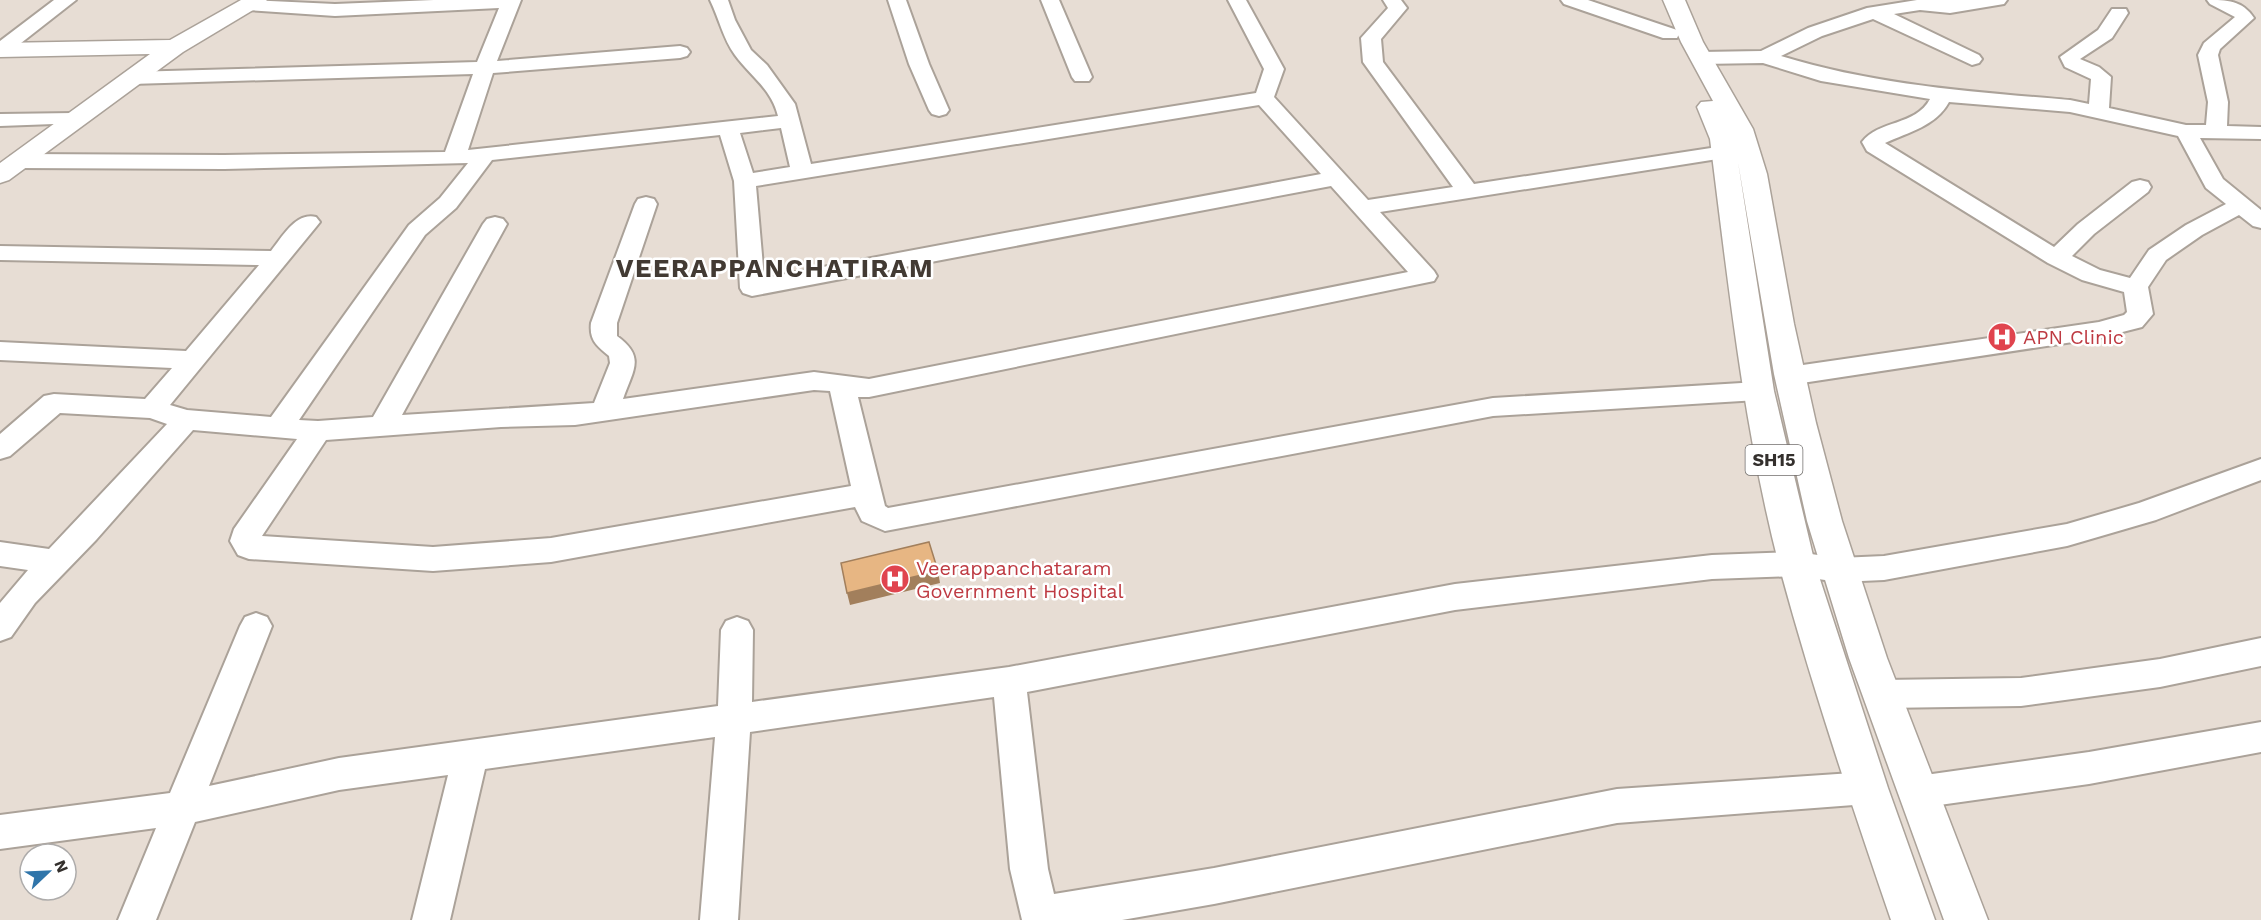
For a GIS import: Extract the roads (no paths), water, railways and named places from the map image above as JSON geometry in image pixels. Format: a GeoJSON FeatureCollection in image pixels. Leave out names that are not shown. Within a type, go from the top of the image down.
{"type":"FeatureCollection","features":[{"type":"Feature","properties":{"kind":"main road","name":"SH15"},"geometry":{"type":"LineString","coordinates":[[1654,0],[1684,65],[1713,114],[1722,139],[1773,384],[1816,490],[1839,570],[1966,920]]}},
{"type":"Feature","properties":{"kind":"main road","name":"SH15"},"geometry":{"type":"LineString","coordinates":[[1674,0],[1701,58],[1741,129],[1746,143],[1754,174],[1773,384],[1797,564],[1867,788],[1913,920]]}},
{"type":"Feature","properties":{"kind":"main road"},"geometry":{"type":"LineString","coordinates":[[0,175],[175,47],[252,2]]}},
{"type":"Feature","properties":{"kind":"main road"},"geometry":{"type":"LineString","coordinates":[[0,50],[175,47]]}},
{"type":"Feature","properties":{"kind":"street"},"geometry":{"type":"LineString","coordinates":[[0,50],[45,14],[68,0]]}},
{"type":"Feature","properties":{"kind":"street"},"geometry":{"type":"LineString","coordinates":[[719,0],[724,9],[726,21],[743,52],[760,69],[785,104],[802,171]]}},
{"type":"Feature","properties":{"kind":"street"},"geometry":{"type":"LineString","coordinates":[[897,0],[919,64],[939,110]]}},
{"type":"Feature","properties":{"kind":"street"},"geometry":{"type":"LineString","coordinates":[[1050,0],[1082,77]]}},
{"type":"Feature","properties":{"kind":"street"},"geometry":{"type":"LineString","coordinates":[[1237,0],[1274,69],[1264,98]]}},
{"type":"Feature","properties":{"kind":"street"},"geometry":{"type":"LineString","coordinates":[[1392,0],[1398,8],[1371,38],[1373,62],[1468,192]]}},
{"type":"Feature","properties":{"kind":"street"},"geometry":{"type":"LineString","coordinates":[[1570,0],[1670,34]]}},
{"type":"Feature","properties":{"kind":"street"},"geometry":{"type":"LineString","coordinates":[[1764,57],[1815,32],[1874,12],[1917,3],[1950,7],[1998,0]]}},
{"type":"Feature","properties":{"kind":"street"},"geometry":{"type":"LineString","coordinates":[[2216,0],[2244,14],[2245,18],[2211,47],[2208,56],[2218,102],[2216,132]]}},
{"type":"Feature","properties":{"kind":"street"},"geometry":{"type":"LineString","coordinates":[[252,2],[335,9],[512,1],[485,68],[454,158]]}},
{"type":"Feature","properties":{"kind":"street"},"geometry":{"type":"LineString","coordinates":[[1874,12],[1972,59]]}},
{"type":"Feature","properties":{"kind":"street"},"geometry":{"type":"LineString","coordinates":[[2098,112],[2102,87],[2101,77],[2072,63],[2070,57],[2093,44],[2115,25],[2119,13]]}},
{"type":"Feature","properties":{"kind":"street"},"geometry":{"type":"LineString","coordinates":[[2239,25],[2261,32]]}},
{"type":"Feature","properties":{"kind":"street"},"geometry":{"type":"LineString","coordinates":[[131,78],[485,68],[680,52]]}},
{"type":"Feature","properties":{"kind":"street"},"geometry":{"type":"LineString","coordinates":[[1701,58],[1764,57],[1821,75],[1942,95],[2040,102],[2186,131],[2261,134]]}},
{"type":"Feature","properties":{"kind":"street"},"geometry":{"type":"LineString","coordinates":[[1942,95],[1939,105],[1924,118],[1876,139],[1873,142],[1875,146],[2056,258],[2091,275],[2136,287]]}},
{"type":"Feature","properties":{"kind":"street"},"geometry":{"type":"LineString","coordinates":[[745,181],[1264,98]]}},
{"type":"Feature","properties":{"kind":"street"},"geometry":{"type":"LineString","coordinates":[[0,449],[54,403],[152,409],[186,420],[318,431],[501,417],[575,415],[814,381],[833,381],[856,389],[869,388],[1425,276],[1264,98]]}},
{"type":"Feature","properties":{"kind":"street"},"geometry":{"type":"LineString","coordinates":[[0,120],[74,119]]}},
{"type":"Feature","properties":{"kind":"street"},"geometry":{"type":"LineString","coordinates":[[19,161],[247,162],[454,158],[790,122]]}},
{"type":"Feature","properties":{"kind":"street"},"geometry":{"type":"LineString","coordinates":[[728,128],[745,181],[753,288],[1337,178]]}},
{"type":"Feature","properties":{"kind":"street"},"geometry":{"type":"LineString","coordinates":[[2186,131],[2214,183],[2239,206],[2261,221]]}},
{"type":"Feature","properties":{"kind":"street"},"geometry":{"type":"LineString","coordinates":[[1363,208],[1724,152]]}},
{"type":"Feature","properties":{"kind":"street"},"geometry":{"type":"LineString","coordinates":[[279,427],[417,230],[448,203],[486,154]]}},
{"type":"Feature","properties":{"kind":"street"},"geometry":{"type":"LineString","coordinates":[[2056,258],[2086,229],[2140,187]]}},
{"type":"Feature","properties":{"kind":"street"},"geometry":{"type":"LineString","coordinates":[[605,410],[623,363],[622,354],[605,341],[602,335],[603,323],[646,204]]}},
{"type":"Feature","properties":{"kind":"street"},"geometry":{"type":"LineString","coordinates":[[842,386],[872,513],[885,520],[896,519],[1492,407],[1773,384],[2115,327],[2133,321],[2140,314],[2136,287],[2157,255],[2194,230],[2239,206]]}},
{"type":"Feature","properties":{"kind":"street"},"geometry":{"type":"LineString","coordinates":[[152,409],[308,222]]}},
{"type":"Feature","properties":{"kind":"street"},"geometry":{"type":"LineString","coordinates":[[382,426],[495,224]]}},
{"type":"Feature","properties":{"kind":"street"},"geometry":{"type":"LineString","coordinates":[[0,253],[276,258]]}},
{"type":"Feature","properties":{"kind":"street"},"geometry":{"type":"LineString","coordinates":[[0,351],[192,360]]}},
{"type":"Feature","properties":{"kind":"street"},"geometry":{"type":"LineString","coordinates":[[0,628],[24,594],[186,420]]}},
{"type":"Feature","properties":{"kind":"street"},"geometry":{"type":"LineString","coordinates":[[318,431],[249,529],[245,541],[249,547],[433,559],[495,555],[551,550],[867,494]]}},
{"type":"Feature","properties":{"kind":"street"},"geometry":{"type":"LineString","coordinates":[[0,832],[182,808],[339,774],[1009,681],[1455,597],[1712,567],[1797,564],[1839,570],[1884,568],[2067,535],[2146,512],[2261,469]]}},
{"type":"Feature","properties":{"kind":"street"},"geometry":{"type":"LineString","coordinates":[[0,554],[56,562]]}},
{"type":"Feature","properties":{"kind":"street"},"geometry":{"type":"LineString","coordinates":[[137,920],[256,626]]}},
{"type":"Feature","properties":{"kind":"street"},"geometry":{"type":"LineString","coordinates":[[719,920],[737,680],[737,630]]}},
{"type":"Feature","properties":{"kind":"street"},"geometry":{"type":"LineString","coordinates":[[1883,694],[2021,692],[2160,673],[2261,652]]}},
{"type":"Feature","properties":{"kind":"street"},"geometry":{"type":"LineString","coordinates":[[1009,681],[1029,869],[1041,918],[1617,806],[1867,788]]}},
{"type":"Feature","properties":{"kind":"street"},"geometry":{"type":"LineString","coordinates":[[1918,792],[2089,768],[2261,737]]}},
{"type":"Feature","properties":{"kind":"street"},"geometry":{"type":"LineString","coordinates":[[431,920],[470,756]]}},
{"type":"Feature","properties":{"kind":"place","name":"APN Clinic"},"geometry":{"type":"Point","coordinates":[2002,337]}},
{"type":"Feature","properties":{"kind":"place","name":"Veerappanchataram Government Hospital"},"geometry":{"type":"Point","coordinates":[895,579]}},
{"type":"Feature","properties":{"kind":"district","name":"VEERAPPANCHATIRAM"},"geometry":{"type":"Point","coordinates":[775,268]}}]}
